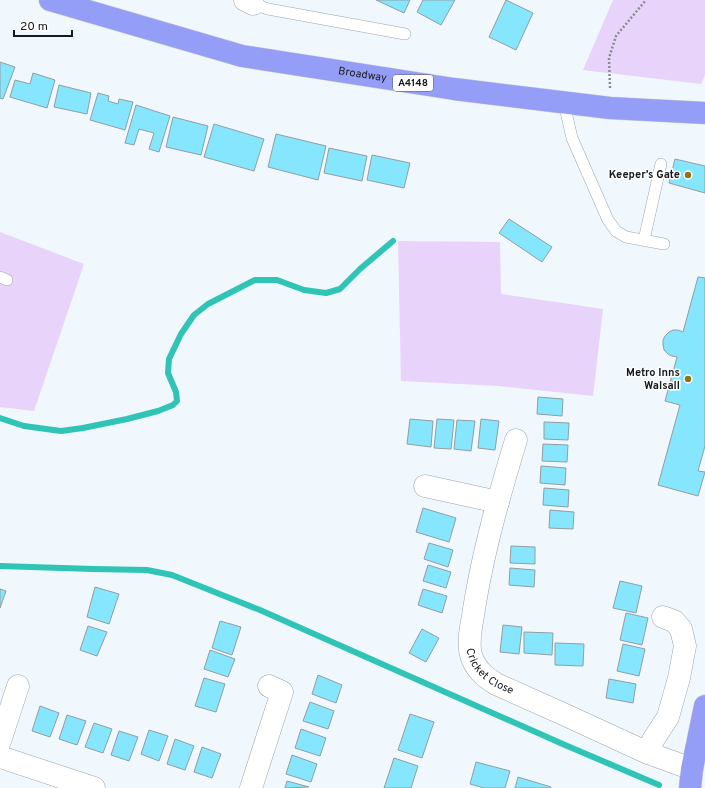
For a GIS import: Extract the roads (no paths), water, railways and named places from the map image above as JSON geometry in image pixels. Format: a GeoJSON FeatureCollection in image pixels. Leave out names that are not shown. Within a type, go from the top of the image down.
{"type":"FeatureCollection","features":[{"type":"Feature","properties":{"kind":"highway","name":"Broadway"},"geometry":{"type":"LineString","coordinates":[[50,0],[242,56],[454,89],[610,108],[705,113]]}},
{"type":"Feature","properties":{"kind":"highway"},"geometry":{"type":"LineString","coordinates":[[691,778],[705,706]]}},
{"type":"Feature","properties":{"kind":"street","name":"Cricket Close"},"geometry":{"type":"LineString","coordinates":[[516,440],[498,502],[479,581],[470,643],[471,655],[476,666],[488,680],[648,753],[691,778]]}},
{"type":"Feature","properties":{"kind":"street"},"geometry":{"type":"LineString","coordinates":[[425,486],[498,502]]}},
{"type":"Feature","properties":{"kind":"street"},"geometry":{"type":"LineString","coordinates":[[648,753],[653,740],[668,717],[679,678],[685,646],[681,629],[674,621],[663,617]]}},
{"type":"Feature","properties":{"kind":"street"},"geometry":{"type":"LineString","coordinates":[[0,741],[18,686]]}},
{"type":"Feature","properties":{"kind":"street"},"geometry":{"type":"LineString","coordinates":[[251,788],[282,692],[269,686]]}},
{"type":"Feature","properties":{"kind":"street"},"geometry":{"type":"LineString","coordinates":[[0,757],[94,788]]}},
{"type":"Feature","properties":{"kind":"lane"},"geometry":{"type":"LineString","coordinates":[[249,2],[268,9],[405,34]]}},
{"type":"Feature","properties":{"kind":"lane"},"geometry":{"type":"LineString","coordinates":[[564,102],[572,138],[608,220],[616,231],[626,237],[664,244]]}},
{"type":"Feature","properties":{"kind":"lane"},"geometry":{"type":"LineString","coordinates":[[644,240],[661,164]]}},
{"type":"Feature","properties":{"kind":"waterway"},"geometry":{"type":"LineString","coordinates":[[0,418],[24,426],[61,431],[127,419],[158,411],[173,405],[177,401],[176,392],[168,373],[169,359],[181,334],[194,315],[208,304],[255,280],[277,280],[304,290],[326,293],[340,289],[360,269],[393,241]]}},
{"type":"Feature","properties":{"kind":"waterway"},"geometry":{"type":"LineString","coordinates":[[0,566],[147,570],[172,575],[260,610],[659,785]]}},
{"type":"Feature","properties":{"kind":"place","name":"Keeper’s Gate"},"geometry":{"type":"Point","coordinates":[688,175]}},
{"type":"Feature","properties":{"kind":"place","name":"Metro Inns Walsall"},"geometry":{"type":"Point","coordinates":[688,379]}}]}
